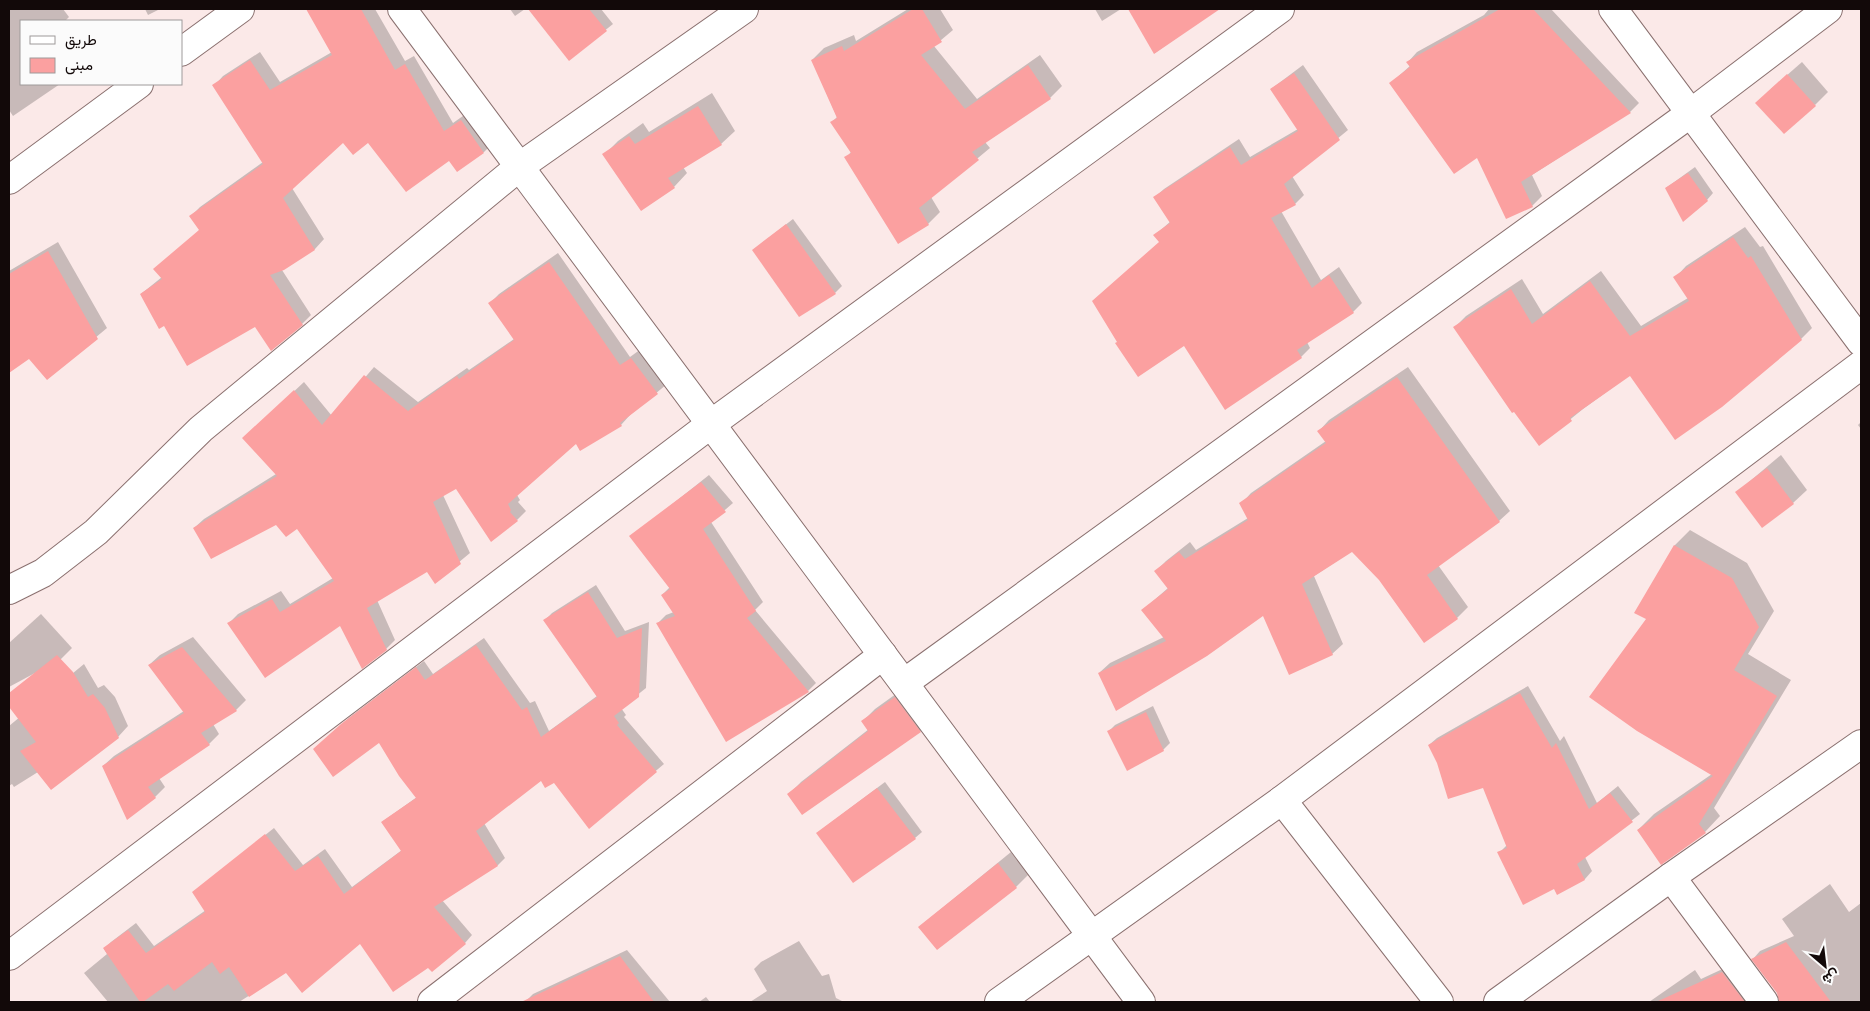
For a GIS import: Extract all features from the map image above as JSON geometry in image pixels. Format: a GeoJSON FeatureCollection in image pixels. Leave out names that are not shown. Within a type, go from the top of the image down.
{"type":"FeatureCollection","features":[{"type":"Feature","properties":{"kind":"street"},"geometry":{"type":"LineString","coordinates":[[182,51],[240,9]]}},
{"type":"Feature","properties":{"kind":"street"},"geometry":{"type":"LineString","coordinates":[[402,9],[1141,1002]]}},
{"type":"Feature","properties":{"kind":"street"},"geometry":{"type":"LineString","coordinates":[[9,590],[43,573],[96,532],[201,429],[519,167],[744,9]]}},
{"type":"Feature","properties":{"kind":"street"},"geometry":{"type":"LineString","coordinates":[[9,956],[711,424],[1280,9]]}},
{"type":"Feature","properties":{"kind":"street"},"geometry":{"type":"LineString","coordinates":[[1613,9],[1861,342]]}},
{"type":"Feature","properties":{"kind":"street"},"geometry":{"type":"LineString","coordinates":[[904,683],[1691,113],[1828,9]]}},
{"type":"Feature","properties":{"kind":"street"},"geometry":{"type":"LineString","coordinates":[[9,180],[138,85]]}},
{"type":"Feature","properties":{"kind":"street"},"geometry":{"type":"LineString","coordinates":[[999,1002],[1282,800],[1861,365]]}},
{"type":"Feature","properties":{"kind":"street"},"geometry":{"type":"LineString","coordinates":[[432,1002],[883,655]]}},
{"type":"Feature","properties":{"kind":"street"},"geometry":{"type":"LineString","coordinates":[[1498,1002],[1861,744]]}},
{"type":"Feature","properties":{"kind":"street"},"geometry":{"type":"LineString","coordinates":[[1282,800],[1438,1002]]}},
{"type":"Feature","properties":{"kind":"street"},"geometry":{"type":"LineString","coordinates":[[1672,877],[1764,1002]]}},
{"type":"Feature","properties":{"kind":"building"},"geometry":{"type":"Polygon","coordinates":[[[306,9],[361,9],[395,70],[405,64],[444,131],[461,120],[484,153],[457,172],[449,161],[406,192],[368,143],[353,155],[343,143],[283,198],[315,250],[284,270],[270,275],[303,325],[271,351],[255,327],[187,366],[164,326],[159,329],[140,294],[162,279],[153,269],[199,230],[189,216],[263,164],[212,85],[250,60],[270,90],[332,55],[306,9]]]}},
{"type":"Feature","properties":{"kind":"building"},"geometry":{"type":"Polygon","coordinates":[[[528,9],[589,9],[607,31],[569,61],[528,9]]]}},
{"type":"Feature","properties":{"kind":"building"},"geometry":{"type":"Polygon","coordinates":[[[913,9],[922,9],[942,42],[921,55],[965,109],[1028,65],[1051,99],[972,152],[979,160],[919,208],[929,225],[898,244],[844,157],[851,153],[830,122],[837,118],[811,60],[842,46],[844,51],[913,9]]]}},
{"type":"Feature","properties":{"kind":"building"},"geometry":{"type":"Polygon","coordinates":[[[1128,9],[1220,9],[1154,54],[1128,9]]]}},
{"type":"Feature","properties":{"kind":"building"},"geometry":{"type":"Polygon","coordinates":[[[1500,9],[1533,9],[1631,113],[1521,182],[1533,207],[1506,219],[1477,158],[1454,174],[1389,83],[1410,67],[1406,62],[1500,9]]]}},
{"type":"Feature","properties":{"kind":"building"},"geometry":{"type":"Polygon","coordinates":[[[1294,73],[1340,140],[1284,184],[1296,205],[1271,218],[1312,288],[1329,275],[1354,313],[1297,350],[1302,358],[1225,410],[1184,346],[1138,377],[1115,343],[1117,342],[1092,301],[1159,242],[1153,235],[1170,223],[1153,197],[1230,147],[1241,165],[1298,131],[1270,89],[1294,73]]]}},
{"type":"Feature","properties":{"kind":"building"},"geometry":{"type":"Polygon","coordinates":[[[1787,74],[1816,106],[1784,134],[1755,103],[1787,74]]]}},
{"type":"Feature","properties":{"kind":"building"},"geometry":{"type":"Polygon","coordinates":[[[698,106],[722,145],[668,178],[675,188],[641,211],[602,154],[629,136],[635,144],[698,106]]]}},
{"type":"Feature","properties":{"kind":"building"},"geometry":{"type":"Polygon","coordinates":[[[1688,173],[1708,201],[1683,222],[1665,188],[1688,173]]]}},
{"type":"Feature","properties":{"kind":"building"},"geometry":{"type":"Polygon","coordinates":[[[786,224],[836,294],[799,317],[752,250],[786,224]]]}},
{"type":"Feature","properties":{"kind":"building"},"geometry":{"type":"Polygon","coordinates":[[[1733,237],[1748,258],[1751,256],[1802,340],[1722,407],[1675,440],[1630,376],[1570,418],[1572,421],[1539,446],[1514,412],[1512,413],[1453,327],[1511,289],[1532,324],[1590,281],[1630,336],[1689,301],[1673,277],[1733,237]]]}},
{"type":"Feature","properties":{"kind":"building"},"geometry":{"type":"Polygon","coordinates":[[[48,251],[98,339],[47,380],[29,359],[9,373],[9,274],[48,251]]]}},
{"type":"Feature","properties":{"kind":"building"},"geometry":{"type":"Polygon","coordinates":[[[549,262],[620,365],[631,358],[658,394],[620,423],[622,426],[580,451],[576,444],[508,504],[510,512],[518,521],[491,542],[456,489],[433,502],[461,564],[435,584],[427,572],[367,608],[387,650],[362,669],[340,626],[265,678],[227,623],[272,599],[280,612],[334,581],[297,529],[286,537],[276,525],[211,559],[193,528],[277,476],[242,438],[294,390],[322,425],[364,375],[408,411],[457,376],[459,379],[514,340],[488,303],[549,262]]]}},
{"type":"Feature","properties":{"kind":"building"},"geometry":{"type":"Polygon","coordinates":[[[1397,377],[1500,522],[1427,575],[1458,619],[1424,643],[1379,580],[1352,552],[1302,584],[1333,655],[1289,675],[1263,616],[1207,656],[1116,711],[1098,673],[1166,641],[1141,610],[1168,589],[1154,571],[1179,552],[1185,559],[1248,520],[1239,503],[1326,443],[1317,431],[1397,377]]]}},
{"type":"Feature","properties":{"kind":"building"},"geometry":{"type":"Polygon","coordinates":[[[1767,468],[1794,504],[1762,528],[1735,492],[1767,468]]]}},
{"type":"Feature","properties":{"kind":"building"},"geometry":{"type":"Polygon","coordinates":[[[701,482],[726,512],[703,529],[756,611],[747,618],[809,692],[726,742],[656,623],[675,616],[661,595],[670,589],[629,536],[701,482]]]}},
{"type":"Feature","properties":{"kind":"building"},"geometry":{"type":"Polygon","coordinates":[[[1674,545],[1732,578],[1759,627],[1734,670],[1777,696],[1699,824],[1706,833],[1661,865],[1637,830],[1713,776],[1637,731],[1589,697],[1646,619],[1634,613],[1674,545]]]}},
{"type":"Feature","properties":{"kind":"building"},"geometry":{"type":"Polygon","coordinates":[[[588,592],[617,638],[642,628],[639,697],[614,716],[619,723],[617,725],[657,772],[589,829],[554,783],[545,788],[541,781],[476,831],[498,866],[434,907],[466,944],[432,972],[428,968],[393,992],[360,944],[302,993],[286,973],[249,997],[229,967],[220,974],[212,962],[174,991],[168,984],[143,1002],[140,1002],[103,948],[128,930],[146,953],[205,912],[192,892],[265,834],[295,871],[318,856],[344,894],[401,851],[381,822],[416,798],[399,776],[379,743],[333,777],[313,749],[341,724],[416,667],[425,680],[476,645],[522,710],[527,707],[541,737],[597,697],[543,620],[588,592]]]}},
{"type":"Feature","properties":{"kind":"building"},"geometry":{"type":"Polygon","coordinates":[[[182,647],[237,711],[201,733],[210,745],[148,787],[156,798],[127,820],[102,766],[184,713],[148,665],[182,647]]]}},
{"type":"Feature","properties":{"kind":"building"},"geometry":{"type":"Polygon","coordinates":[[[57,655],[73,672],[88,697],[93,694],[105,708],[119,738],[51,790],[20,751],[36,742],[9,707],[9,693],[57,655]]]}},
{"type":"Feature","properties":{"kind":"building"},"geometry":{"type":"Polygon","coordinates":[[[1520,693],[1552,748],[1556,743],[1589,809],[1610,793],[1633,822],[1577,864],[1585,880],[1557,895],[1554,889],[1523,905],[1497,852],[1507,848],[1483,788],[1448,799],[1437,763],[1428,745],[1520,693]]]}},
{"type":"Feature","properties":{"kind":"building"},"geometry":{"type":"Polygon","coordinates":[[[895,697],[921,732],[802,815],[787,794],[868,731],[861,721],[895,697]]]}},
{"type":"Feature","properties":{"kind":"building"},"geometry":{"type":"Polygon","coordinates":[[[1146,712],[1164,751],[1127,771],[1107,731],[1146,712]]]}},
{"type":"Feature","properties":{"kind":"building"},"geometry":{"type":"Polygon","coordinates":[[[877,788],[916,839],[853,883],[816,833],[877,788]]]}},
{"type":"Feature","properties":{"kind":"building"},"geometry":{"type":"Polygon","coordinates":[[[998,863],[1017,888],[937,950],[918,927],[998,863]]]}},
{"type":"Feature","properties":{"kind":"building"},"geometry":{"type":"Polygon","coordinates":[[[1786,942],[1831,1002],[1779,1002],[1777,993],[1751,959],[1786,942]]]}},
{"type":"Feature","properties":{"kind":"building"},"geometry":{"type":"Polygon","coordinates":[[[620,956],[654,1002],[521,1002],[620,956]]]}},
{"type":"Feature","properties":{"kind":"building"},"geometry":{"type":"Polygon","coordinates":[[[1722,972],[1745,1002],[1656,1002],[1722,972]]]}}]}
